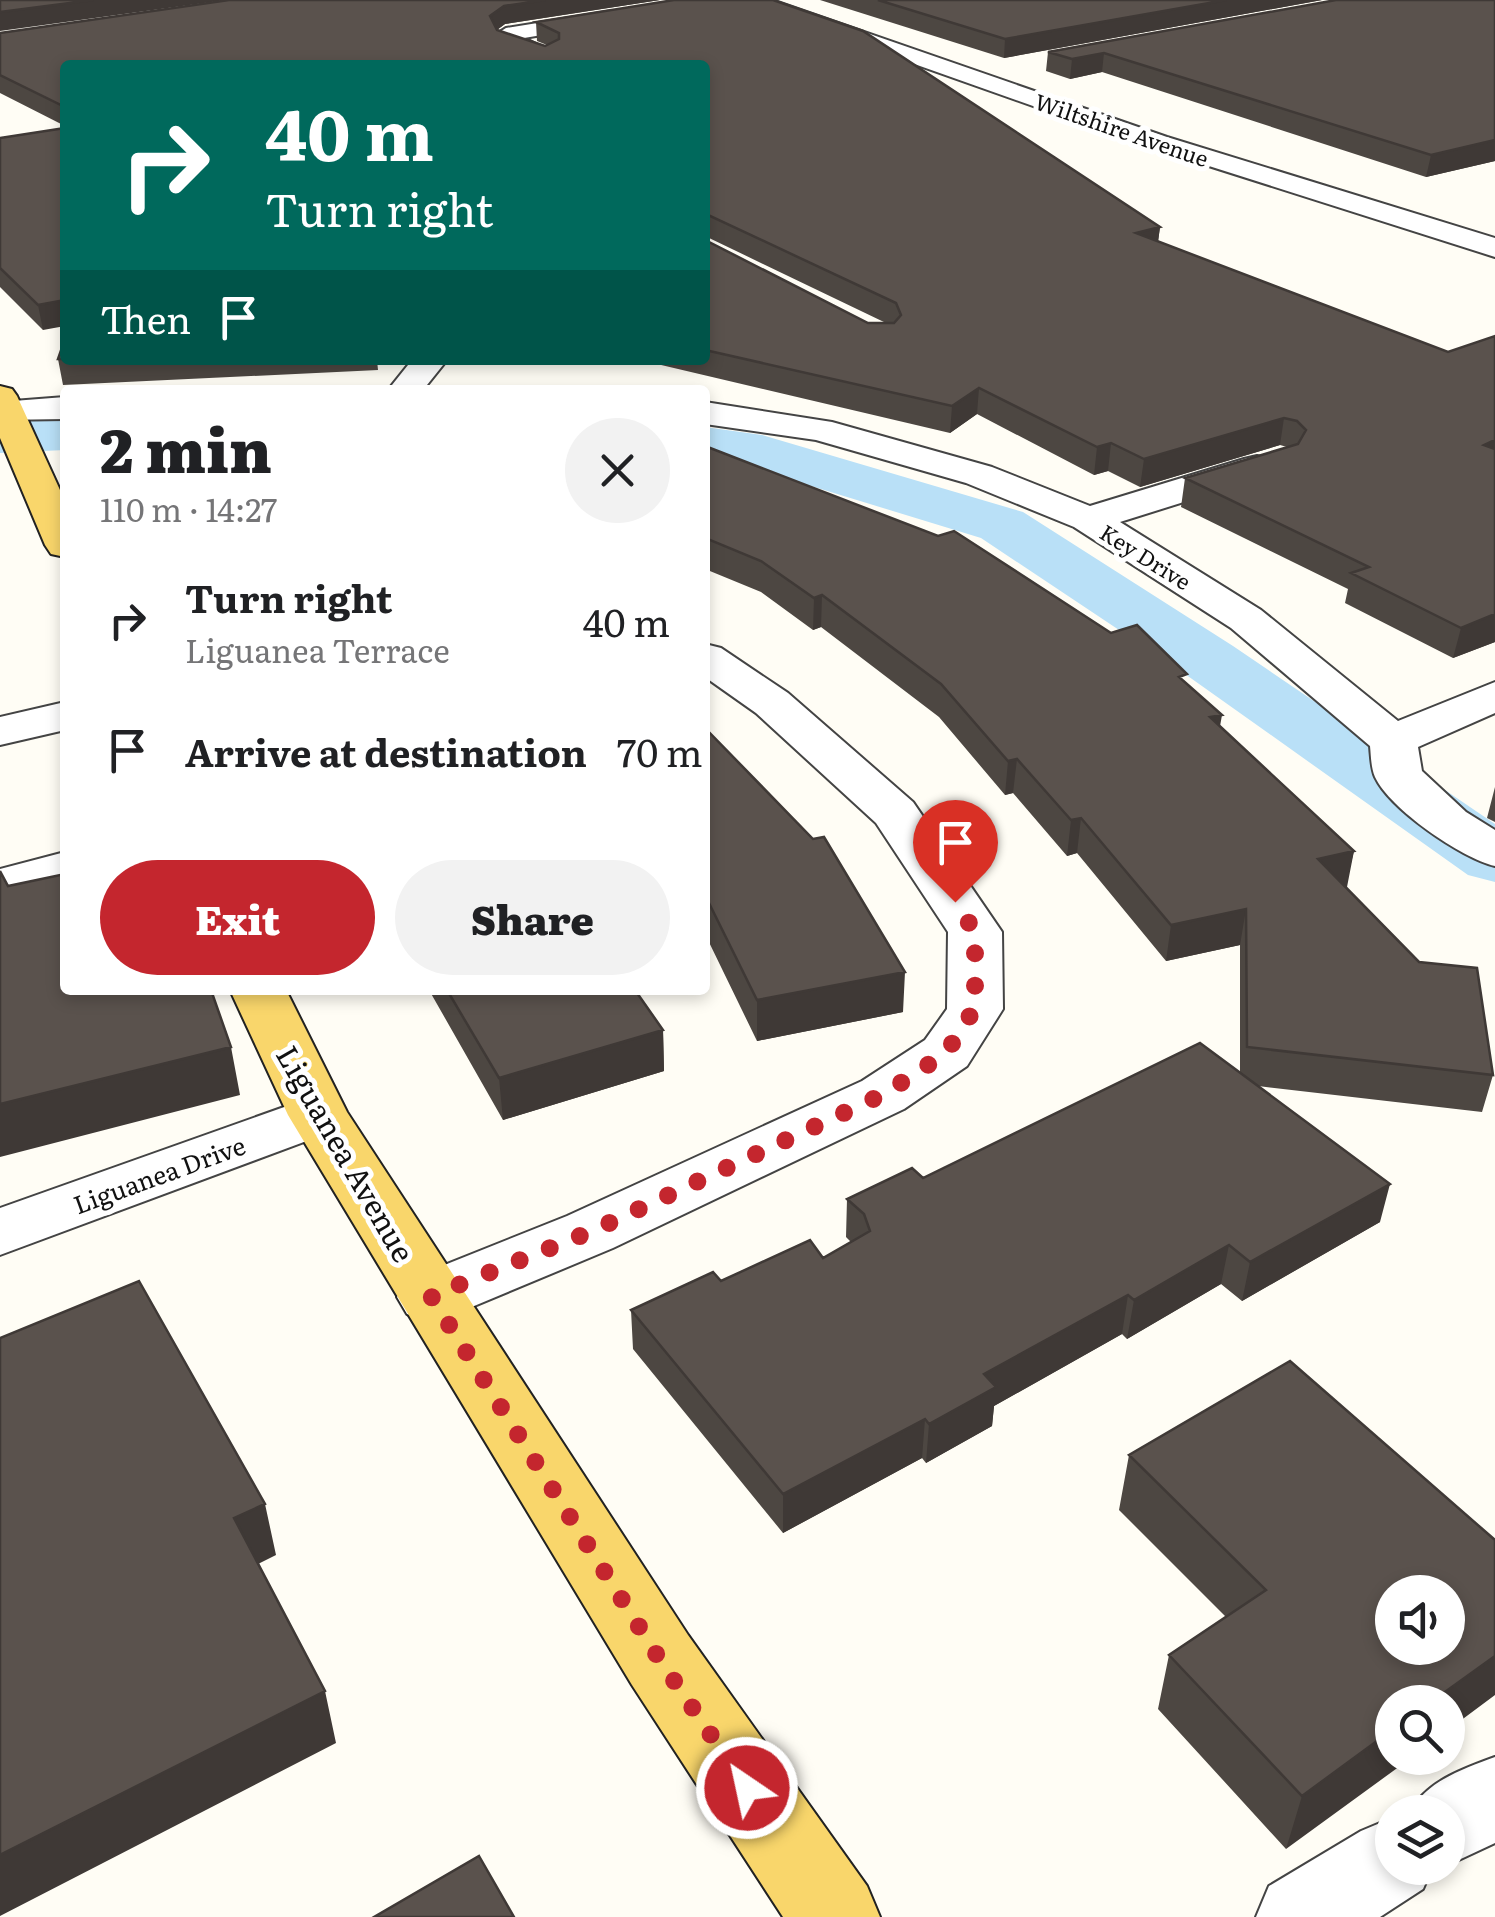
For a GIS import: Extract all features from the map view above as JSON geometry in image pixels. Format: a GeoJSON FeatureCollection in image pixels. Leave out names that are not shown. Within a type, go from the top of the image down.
{"type":"FeatureCollection","features":[{"type":"Feature","properties":{"kind":"main road"},"geometry":{"type":"LineString","coordinates":[[6,408],[60,534]]}},
{"type":"Feature","properties":{"kind":"main road","name":"Liguanea Avenue"},"geometry":{"type":"LineString","coordinates":[[260,995],[318,1115],[660,1660],[835,1917]]}},
{"type":"Feature","properties":{"kind":"street","name":"Wiltshire Avenue"},"geometry":{"type":"LineString","coordinates":[[752,0],[1301,190],[1495,248]]}},
{"type":"Feature","properties":{"kind":"street"},"geometry":{"type":"LineString","coordinates":[[546,55],[508,40],[506,35],[628,14]]}},
{"type":"Feature","properties":{"kind":"street"},"geometry":{"type":"LineString","coordinates":[[972,75],[1016,66]]}},
{"type":"Feature","properties":{"kind":"street"},"geometry":{"type":"LineString","coordinates":[[409,385],[426,365]]}},
{"type":"Feature","properties":{"kind":"street"},"geometry":{"type":"LineString","coordinates":[[6,408],[60,408]]}},
{"type":"Feature","properties":{"kind":"street","name":"Key Drive"},"geometry":{"type":"LineString","coordinates":[[710,414],[819,430],[979,476],[1088,519],[1246,619],[1393,740]]}},
{"type":"Feature","properties":{"kind":"street"},"geometry":{"type":"LineString","coordinates":[[1088,519],[1280,460]]}},
{"type":"Feature","properties":{"kind":"street"},"geometry":{"type":"LineString","coordinates":[[431,1296],[590,1232],[884,1094],[946,1053],[975,1008],[975,932],[896,813],[772,703],[710,660]]}},
{"type":"Feature","properties":{"kind":"street"},"geometry":{"type":"LineString","coordinates":[[1495,696],[1393,740],[1398,775],[1448,823],[1495,851]]}},
{"type":"Feature","properties":{"kind":"street"},"geometry":{"type":"LineString","coordinates":[[0,731],[60,717]]}},
{"type":"Feature","properties":{"kind":"street"},"geometry":{"type":"LineString","coordinates":[[0,884],[60,869]]}},
{"type":"Feature","properties":{"kind":"street","name":"Liguanea Drive"},"geometry":{"type":"LineString","coordinates":[[0,1232],[318,1115]]}},
{"type":"Feature","properties":{"kind":"street"},"geometry":{"type":"LineString","coordinates":[[1465,1815],[1495,1796]]}},
{"type":"Feature","properties":{"kind":"street"},"geometry":{"type":"LineString","coordinates":[[1301,1917],[1375,1871]]}},
{"type":"Feature","properties":{"kind":"building"},"geometry":{"type":"Polygon","coordinates":[[[0,0],[93,0],[0,12],[0,0]]]}},
{"type":"Feature","properties":{"kind":"building"},"geometry":{"type":"Polygon","coordinates":[[[229,0],[545,0],[504,6],[490,16],[497,30],[545,46],[559,39],[559,33],[536,22],[674,0],[773,0],[863,31],[1160,227],[1136,233],[1448,352],[1495,336],[1495,440],[1484,445],[1495,449],[1495,614],[1461,628],[1351,573],[1369,567],[1185,478],[1298,444],[1306,430],[1297,421],[1284,418],[1144,459],[1111,443],[1097,447],[979,388],[952,406],[710,351],[710,243],[868,323],[894,323],[901,315],[896,303],[710,216],[710,60],[60,60],[60,105],[0,75],[0,33],[229,0]]]}},
{"type":"Feature","properties":{"kind":"building"},"geometry":{"type":"Polygon","coordinates":[[[878,0],[1226,0],[1005,39],[878,0]]]}},
{"type":"Feature","properties":{"kind":"building"},"geometry":{"type":"Polygon","coordinates":[[[1336,0],[1495,0],[1495,140],[1431,155],[1104,53],[1072,59],[1048,52],[1336,0]]]}},
{"type":"Feature","properties":{"kind":"building"},"geometry":{"type":"Polygon","coordinates":[[[60,129],[60,301],[38,305],[0,268],[0,138],[60,129]]]}},
{"type":"Feature","properties":{"kind":"building"},"geometry":{"type":"Polygon","coordinates":[[[710,448],[938,536],[954,531],[1111,633],[1137,625],[1187,674],[1179,677],[1222,715],[1210,717],[1354,851],[1318,859],[1419,962],[1477,968],[1493,1075],[1247,1047],[1246,909],[1171,925],[1081,818],[1071,820],[1017,759],[1008,761],[941,684],[822,595],[814,598],[761,561],[710,540],[710,448]]]}},
{"type":"Feature","properties":{"kind":"building"},"geometry":{"type":"Polygon","coordinates":[[[710,733],[813,839],[824,837],[905,972],[757,1000],[710,905],[710,733]]]}},
{"type":"Feature","properties":{"kind":"building"},"geometry":{"type":"Polygon","coordinates":[[[0,871],[8,886],[60,875],[60,995],[213,995],[231,1047],[0,1104],[0,871]]]}},
{"type":"Feature","properties":{"kind":"building"},"geometry":{"type":"Polygon","coordinates":[[[450,995],[638,995],[663,1030],[499,1078],[450,995]]]}},
{"type":"Feature","properties":{"kind":"building"},"geometry":{"type":"Polygon","coordinates":[[[1200,1043],[1390,1184],[1250,1262],[1229,1245],[1134,1300],[1128,1295],[984,1374],[996,1387],[929,1424],[925,1419],[783,1494],[631,1310],[713,1272],[721,1281],[810,1240],[823,1258],[870,1231],[864,1214],[847,1199],[912,1168],[923,1178],[1200,1043]]]}},
{"type":"Feature","properties":{"kind":"building"},"geometry":{"type":"Polygon","coordinates":[[[139,1281],[265,1504],[234,1518],[325,1691],[0,1855],[0,1338],[139,1281]]]}},
{"type":"Feature","properties":{"kind":"building"},"geometry":{"type":"Polygon","coordinates":[[[1290,1361],[1495,1540],[1495,1656],[1455,1685],[1375,1685],[1375,1742],[1302,1796],[1169,1655],[1266,1590],[1129,1455],[1290,1361]]]}},
{"type":"Feature","properties":{"kind":"building"},"geometry":{"type":"Polygon","coordinates":[[[479,1856],[514,1917],[374,1917],[479,1856]]]}},
{"type":"Feature","properties":{"kind":"waterway"},"geometry":{"type":"LineString","coordinates":[[0,437],[60,434]]}},
{"type":"Feature","properties":{"kind":"waterway"},"geometry":{"type":"LineString","coordinates":[[710,444],[742,447],[1002,525],[1209,660],[1495,859]]}},
{"type":"Feature","properties":{"kind":"route"},"geometry":{"type":"LineString","coordinates":[[747,1788],[660,1660],[431,1296],[590,1232],[884,1094],[946,1053],[975,1008],[975,932],[955,902]]}}]}
